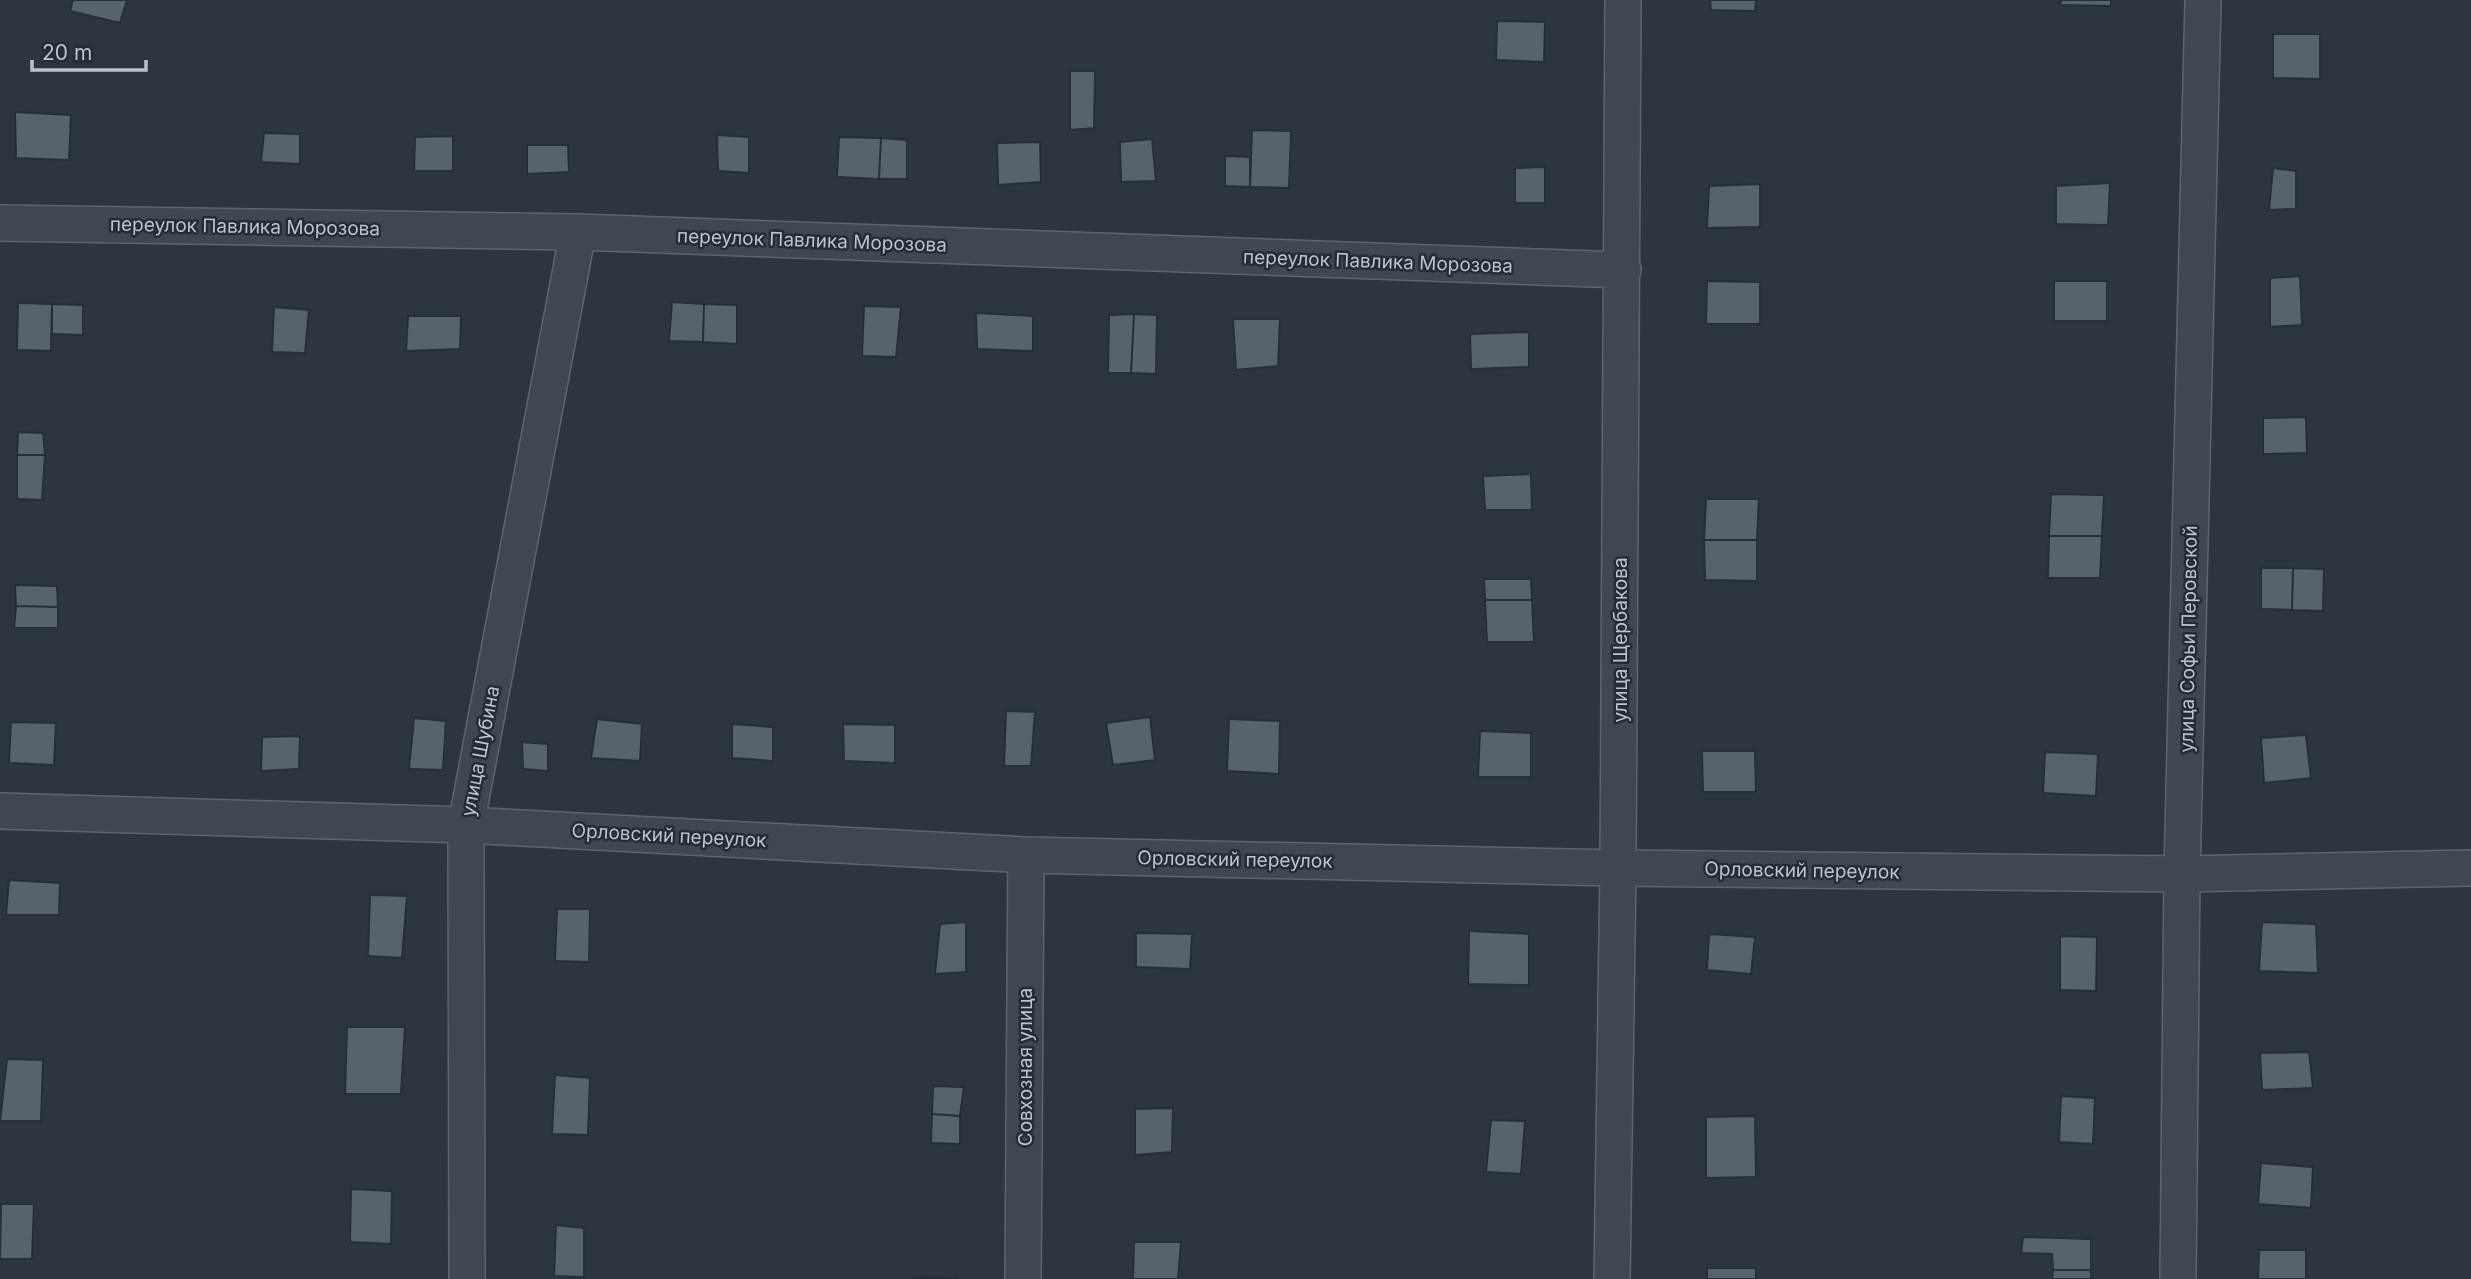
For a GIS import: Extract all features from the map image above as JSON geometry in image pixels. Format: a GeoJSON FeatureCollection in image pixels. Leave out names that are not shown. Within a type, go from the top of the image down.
{"type":"FeatureCollection","features":[{"type":"Feature","properties":{"kind":"street","name":"улица Щербакова"},"geometry":{"type":"LineString","coordinates":[[1612,1279],[1618,868],[1623,0]]}},
{"type":"Feature","properties":{"kind":"street","name":"улица Софьи Перовской"},"geometry":{"type":"LineString","coordinates":[[2178,1279],[2182,874],[2203,0]]}},
{"type":"Feature","properties":{"kind":"street","name":"переулок Павлика Морозова"},"geometry":{"type":"LineString","coordinates":[[0,222],[578,232],[1623,270]]}},
{"type":"Feature","properties":{"kind":"street","name":"улица Шубина"},"geometry":{"type":"LineString","coordinates":[[467,1279],[467,825],[578,232]]}},
{"type":"Feature","properties":{"kind":"street","name":"Орловский переулок"},"geometry":{"type":"LineString","coordinates":[[0,811],[467,825],[1026,855],[1618,868],[2182,874],[2471,868]]}},
{"type":"Feature","properties":{"kind":"street","name":"Совхозная улица"},"geometry":{"type":"LineString","coordinates":[[1024,1279],[1026,855]]}},
{"type":"Feature","properties":{"kind":"building"},"geometry":{"type":"Polygon","coordinates":[[[73,0],[127,0],[120,23],[70,11],[73,0]]]}},
{"type":"Feature","properties":{"kind":"building"},"geometry":{"type":"Polygon","coordinates":[[[1710,0],[1756,0],[1755,11],[1711,10],[1710,0]]]}},
{"type":"Feature","properties":{"kind":"building"},"geometry":{"type":"Polygon","coordinates":[[[2061,0],[2111,0],[2111,6],[2060,5],[2061,0]]]}},
{"type":"Feature","properties":{"kind":"building"},"geometry":{"type":"Polygon","coordinates":[[[1497,21],[1545,22],[1544,62],[1496,60],[1497,21]]]}},
{"type":"Feature","properties":{"kind":"building"},"geometry":{"type":"Polygon","coordinates":[[[2273,34],[2320,34],[2320,79],[2273,78],[2273,34]]]}},
{"type":"Feature","properties":{"kind":"building"},"geometry":{"type":"Polygon","coordinates":[[[1070,71],[1095,71],[1094,128],[1070,130],[1070,71]]]}},
{"type":"Feature","properties":{"kind":"building"},"geometry":{"type":"Polygon","coordinates":[[[15,112],[71,115],[69,160],[16,158],[15,112]]]}},
{"type":"Feature","properties":{"kind":"building"},"geometry":{"type":"Polygon","coordinates":[[[1252,130],[1291,131],[1289,188],[1250,187],[1252,130]]]}},
{"type":"Feature","properties":{"kind":"building"},"geometry":{"type":"Polygon","coordinates":[[[264,133],[300,134],[300,164],[261,162],[264,133]]]}},
{"type":"Feature","properties":{"kind":"building"},"geometry":{"type":"Polygon","coordinates":[[[717,135],[749,137],[749,173],[718,171],[717,135]]]}},
{"type":"Feature","properties":{"kind":"building"},"geometry":{"type":"Polygon","coordinates":[[[453,136],[453,171],[414,171],[415,137],[453,136]]]}},
{"type":"Feature","properties":{"kind":"building"},"geometry":{"type":"Polygon","coordinates":[[[839,137],[881,138],[879,179],[837,177],[839,137]]]}},
{"type":"Feature","properties":{"kind":"building"},"geometry":{"type":"Polygon","coordinates":[[[881,138],[907,140],[907,179],[879,179],[881,138]]]}},
{"type":"Feature","properties":{"kind":"building"},"geometry":{"type":"Polygon","coordinates":[[[1152,139],[1156,181],[1121,182],[1120,142],[1152,139]]]}},
{"type":"Feature","properties":{"kind":"building"},"geometry":{"type":"Polygon","coordinates":[[[1040,142],[1041,182],[998,185],[997,143],[1040,142]]]}},
{"type":"Feature","properties":{"kind":"building"},"geometry":{"type":"Polygon","coordinates":[[[527,145],[568,145],[569,172],[527,174],[527,145]]]}},
{"type":"Feature","properties":{"kind":"building"},"geometry":{"type":"Polygon","coordinates":[[[1225,156],[1250,157],[1250,187],[1225,186],[1225,156]]]}},
{"type":"Feature","properties":{"kind":"building"},"geometry":{"type":"Polygon","coordinates":[[[1545,167],[1545,203],[1515,203],[1515,168],[1545,167]]]}},
{"type":"Feature","properties":{"kind":"building"},"geometry":{"type":"Polygon","coordinates":[[[2273,168],[2296,171],[2296,209],[2269,210],[2273,168]]]}},
{"type":"Feature","properties":{"kind":"building"},"geometry":{"type":"Polygon","coordinates":[[[2110,183],[2108,225],[2056,224],[2056,186],[2110,183]]]}},
{"type":"Feature","properties":{"kind":"building"},"geometry":{"type":"Polygon","coordinates":[[[1760,184],[1760,227],[1707,228],[1709,186],[1760,184]]]}},
{"type":"Feature","properties":{"kind":"building"},"geometry":{"type":"Polygon","coordinates":[[[2300,276],[2302,325],[2270,327],[2270,278],[2300,276]]]}},
{"type":"Feature","properties":{"kind":"building"},"geometry":{"type":"Polygon","coordinates":[[[1707,281],[1760,282],[1760,324],[1706,324],[1707,281]]]}},
{"type":"Feature","properties":{"kind":"building"},"geometry":{"type":"Polygon","coordinates":[[[2054,281],[2107,281],[2107,321],[2054,321],[2054,281]]]}},
{"type":"Feature","properties":{"kind":"building"},"geometry":{"type":"Polygon","coordinates":[[[672,302],[704,304],[703,342],[669,341],[672,302]]]}},
{"type":"Feature","properties":{"kind":"building"},"geometry":{"type":"Polygon","coordinates":[[[18,303],[52,304],[51,351],[17,350],[18,303]]]}},
{"type":"Feature","properties":{"kind":"building"},"geometry":{"type":"Polygon","coordinates":[[[52,304],[83,305],[83,335],[52,334],[52,304]]]}},
{"type":"Feature","properties":{"kind":"building"},"geometry":{"type":"Polygon","coordinates":[[[704,304],[737,305],[737,344],[703,342],[704,304]]]}},
{"type":"Feature","properties":{"kind":"building"},"geometry":{"type":"Polygon","coordinates":[[[864,306],[901,307],[896,357],[862,356],[864,306]]]}},
{"type":"Feature","properties":{"kind":"building"},"geometry":{"type":"Polygon","coordinates":[[[274,307],[309,310],[305,353],[272,352],[274,307]]]}},
{"type":"Feature","properties":{"kind":"building"},"geometry":{"type":"Polygon","coordinates":[[[976,313],[1033,316],[1033,351],[977,349],[976,313]]]}},
{"type":"Feature","properties":{"kind":"building"},"geometry":{"type":"Polygon","coordinates":[[[1134,314],[1131,373],[1108,373],[1109,315],[1134,314]]]}},
{"type":"Feature","properties":{"kind":"building"},"geometry":{"type":"Polygon","coordinates":[[[1134,314],[1157,315],[1156,374],[1131,373],[1134,314]]]}},
{"type":"Feature","properties":{"kind":"building"},"geometry":{"type":"Polygon","coordinates":[[[408,316],[461,316],[460,349],[406,351],[408,316]]]}},
{"type":"Feature","properties":{"kind":"building"},"geometry":{"type":"Polygon","coordinates":[[[1233,319],[1280,319],[1278,366],[1236,370],[1233,319]]]}},
{"type":"Feature","properties":{"kind":"building"},"geometry":{"type":"Polygon","coordinates":[[[1529,332],[1529,367],[1471,369],[1470,334],[1529,332]]]}},
{"type":"Feature","properties":{"kind":"building"},"geometry":{"type":"Polygon","coordinates":[[[2306,417],[2307,453],[2263,454],[2263,418],[2306,417]]]}},
{"type":"Feature","properties":{"kind":"building"},"geometry":{"type":"Polygon","coordinates":[[[18,432],[43,433],[45,455],[17,455],[18,432]]]}},
{"type":"Feature","properties":{"kind":"building"},"geometry":{"type":"Polygon","coordinates":[[[17,455],[45,455],[42,500],[17,499],[17,455]]]}},
{"type":"Feature","properties":{"kind":"building"},"geometry":{"type":"Polygon","coordinates":[[[1531,474],[1532,510],[1485,510],[1483,476],[1531,474]]]}},
{"type":"Feature","properties":{"kind":"building"},"geometry":{"type":"Polygon","coordinates":[[[2051,494],[2104,495],[2102,536],[2049,536],[2051,494]]]}},
{"type":"Feature","properties":{"kind":"building"},"geometry":{"type":"Polygon","coordinates":[[[1706,499],[1759,499],[1757,540],[1704,540],[1706,499]]]}},
{"type":"Feature","properties":{"kind":"building"},"geometry":{"type":"Polygon","coordinates":[[[2049,536],[2102,536],[2100,578],[2048,578],[2049,536]]]}},
{"type":"Feature","properties":{"kind":"building"},"geometry":{"type":"Polygon","coordinates":[[[1704,540],[1757,540],[1757,581],[1705,580],[1704,540]]]}},
{"type":"Feature","properties":{"kind":"building"},"geometry":{"type":"Polygon","coordinates":[[[2261,568],[2293,568],[2292,610],[2261,609],[2261,568]]]}},
{"type":"Feature","properties":{"kind":"building"},"geometry":{"type":"Polygon","coordinates":[[[2293,568],[2324,569],[2323,611],[2292,610],[2293,568]]]}},
{"type":"Feature","properties":{"kind":"building"},"geometry":{"type":"Polygon","coordinates":[[[1484,579],[1531,579],[1532,600],[1485,600],[1484,579]]]}},
{"type":"Feature","properties":{"kind":"building"},"geometry":{"type":"Polygon","coordinates":[[[15,585],[57,586],[58,607],[16,606],[15,585]]]}},
{"type":"Feature","properties":{"kind":"building"},"geometry":{"type":"Polygon","coordinates":[[[1485,600],[1532,600],[1534,642],[1487,642],[1485,600]]]}},
{"type":"Feature","properties":{"kind":"building"},"geometry":{"type":"Polygon","coordinates":[[[16,606],[58,607],[58,628],[14,628],[16,606]]]}},
{"type":"Feature","properties":{"kind":"building"},"geometry":{"type":"Polygon","coordinates":[[[1006,711],[1035,712],[1031,766],[1004,766],[1006,711]]]}},
{"type":"Feature","properties":{"kind":"building"},"geometry":{"type":"Polygon","coordinates":[[[1150,717],[1155,760],[1113,765],[1106,723],[1150,717]]]}},
{"type":"Feature","properties":{"kind":"building"},"geometry":{"type":"Polygon","coordinates":[[[414,718],[446,721],[443,770],[409,769],[414,718]]]}},
{"type":"Feature","properties":{"kind":"building"},"geometry":{"type":"Polygon","coordinates":[[[597,719],[642,724],[640,761],[591,758],[597,719]]]}},
{"type":"Feature","properties":{"kind":"building"},"geometry":{"type":"Polygon","coordinates":[[[1229,719],[1280,721],[1279,774],[1227,771],[1229,719]]]}},
{"type":"Feature","properties":{"kind":"building"},"geometry":{"type":"Polygon","coordinates":[[[11,722],[56,723],[54,765],[9,763],[11,722]]]}},
{"type":"Feature","properties":{"kind":"building"},"geometry":{"type":"Polygon","coordinates":[[[732,724],[773,727],[773,761],[732,758],[732,724]]]}},
{"type":"Feature","properties":{"kind":"building"},"geometry":{"type":"Polygon","coordinates":[[[843,724],[895,725],[895,763],[844,761],[843,724]]]}},
{"type":"Feature","properties":{"kind":"building"},"geometry":{"type":"Polygon","coordinates":[[[1480,731],[1531,733],[1531,777],[1478,777],[1480,731]]]}},
{"type":"Feature","properties":{"kind":"building"},"geometry":{"type":"Polygon","coordinates":[[[2306,735],[2311,778],[2264,783],[2261,738],[2306,735]]]}},
{"type":"Feature","properties":{"kind":"building"},"geometry":{"type":"Polygon","coordinates":[[[300,736],[299,769],[261,771],[262,737],[300,736]]]}},
{"type":"Feature","properties":{"kind":"building"},"geometry":{"type":"Polygon","coordinates":[[[522,742],[548,744],[548,771],[523,769],[522,742]]]}},
{"type":"Feature","properties":{"kind":"building"},"geometry":{"type":"Polygon","coordinates":[[[1702,751],[1755,751],[1756,792],[1703,792],[1702,751]]]}},
{"type":"Feature","properties":{"kind":"building"},"geometry":{"type":"Polygon","coordinates":[[[2045,752],[2098,754],[2096,796],[2043,793],[2045,752]]]}},
{"type":"Feature","properties":{"kind":"building"},"geometry":{"type":"Polygon","coordinates":[[[9,880],[60,883],[59,915],[6,915],[9,880]]]}},
{"type":"Feature","properties":{"kind":"building"},"geometry":{"type":"Polygon","coordinates":[[[370,895],[407,896],[402,958],[368,956],[370,895]]]}},
{"type":"Feature","properties":{"kind":"building"},"geometry":{"type":"Polygon","coordinates":[[[557,909],[590,909],[589,962],[555,961],[557,909]]]}},
{"type":"Feature","properties":{"kind":"building"},"geometry":{"type":"Polygon","coordinates":[[[966,922],[966,972],[935,974],[940,924],[966,922]]]}},
{"type":"Feature","properties":{"kind":"building"},"geometry":{"type":"Polygon","coordinates":[[[2262,922],[2316,924],[2318,973],[2259,971],[2262,922]]]}},
{"type":"Feature","properties":{"kind":"building"},"geometry":{"type":"Polygon","coordinates":[[[1469,931],[1529,934],[1529,985],[1468,984],[1469,931]]]}},
{"type":"Feature","properties":{"kind":"building"},"geometry":{"type":"Polygon","coordinates":[[[1136,933],[1192,934],[1190,969],[1136,967],[1136,933]]]}},
{"type":"Feature","properties":{"kind":"building"},"geometry":{"type":"Polygon","coordinates":[[[1709,934],[1755,937],[1751,974],[1707,970],[1709,934]]]}},
{"type":"Feature","properties":{"kind":"building"},"geometry":{"type":"Polygon","coordinates":[[[2060,936],[2097,937],[2096,991],[2060,990],[2060,936]]]}},
{"type":"Feature","properties":{"kind":"building"},"geometry":{"type":"Polygon","coordinates":[[[347,1027],[405,1027],[401,1094],[345,1094],[347,1027]]]}},
{"type":"Feature","properties":{"kind":"building"},"geometry":{"type":"Polygon","coordinates":[[[2309,1052],[2313,1088],[2262,1090],[2260,1053],[2309,1052]]]}},
{"type":"Feature","properties":{"kind":"building"},"geometry":{"type":"Polygon","coordinates":[[[7,1059],[43,1060],[41,1121],[0,1121],[7,1059]]]}},
{"type":"Feature","properties":{"kind":"building"},"geometry":{"type":"Polygon","coordinates":[[[555,1075],[590,1078],[588,1135],[552,1134],[555,1075]]]}},
{"type":"Feature","properties":{"kind":"building"},"geometry":{"type":"Polygon","coordinates":[[[933,1086],[964,1087],[960,1116],[932,1114],[933,1086]]]}},
{"type":"Feature","properties":{"kind":"building"},"geometry":{"type":"Polygon","coordinates":[[[2061,1096],[2095,1098],[2093,1144],[2059,1142],[2061,1096]]]}},
{"type":"Feature","properties":{"kind":"building"},"geometry":{"type":"Polygon","coordinates":[[[1173,1108],[1172,1152],[1135,1155],[1135,1109],[1173,1108]]]}},
{"type":"Feature","properties":{"kind":"building"},"geometry":{"type":"Polygon","coordinates":[[[932,1114],[960,1116],[960,1144],[931,1143],[932,1114]]]}},
{"type":"Feature","properties":{"kind":"building"},"geometry":{"type":"Polygon","coordinates":[[[1755,1116],[1756,1177],[1706,1178],[1706,1117],[1755,1116]]]}},
{"type":"Feature","properties":{"kind":"building"},"geometry":{"type":"Polygon","coordinates":[[[1491,1120],[1525,1121],[1521,1174],[1486,1172],[1491,1120]]]}},
{"type":"Feature","properties":{"kind":"building"},"geometry":{"type":"Polygon","coordinates":[[[2261,1163],[2313,1167],[2311,1208],[2258,1204],[2261,1163]]]}},
{"type":"Feature","properties":{"kind":"building"},"geometry":{"type":"Polygon","coordinates":[[[351,1189],[392,1191],[391,1244],[350,1242],[351,1189]]]}},
{"type":"Feature","properties":{"kind":"building"},"geometry":{"type":"Polygon","coordinates":[[[1,1204],[34,1204],[32,1259],[0,1259],[1,1204]]]}},
{"type":"Feature","properties":{"kind":"building"},"geometry":{"type":"Polygon","coordinates":[[[556,1225],[584,1228],[584,1277],[554,1276],[556,1225]]]}},
{"type":"Feature","properties":{"kind":"building"},"geometry":{"type":"Polygon","coordinates":[[[2023,1237],[2091,1239],[2091,1270],[2053,1270],[2052,1254],[2021,1253],[2023,1237]]]}},
{"type":"Feature","properties":{"kind":"building"},"geometry":{"type":"Polygon","coordinates":[[[1134,1242],[1181,1242],[1178,1279],[1133,1279],[1134,1242]]]}},
{"type":"Feature","properties":{"kind":"building"},"geometry":{"type":"Polygon","coordinates":[[[2259,1250],[2306,1250],[2306,1279],[2258,1279],[2259,1250]]]}},
{"type":"Feature","properties":{"kind":"building"},"geometry":{"type":"Polygon","coordinates":[[[1707,1268],[1756,1268],[1756,1279],[1707,1279],[1707,1268]]]}},
{"type":"Feature","properties":{"kind":"building"},"geometry":{"type":"Polygon","coordinates":[[[2053,1270],[2091,1270],[2091,1279],[2052,1279],[2053,1270]]]}},
{"type":"Feature","properties":{"kind":"building"},"geometry":{"type":"Polygon","coordinates":[[[957,1278],[957,1279],[914,1279],[957,1278]]]}}]}
